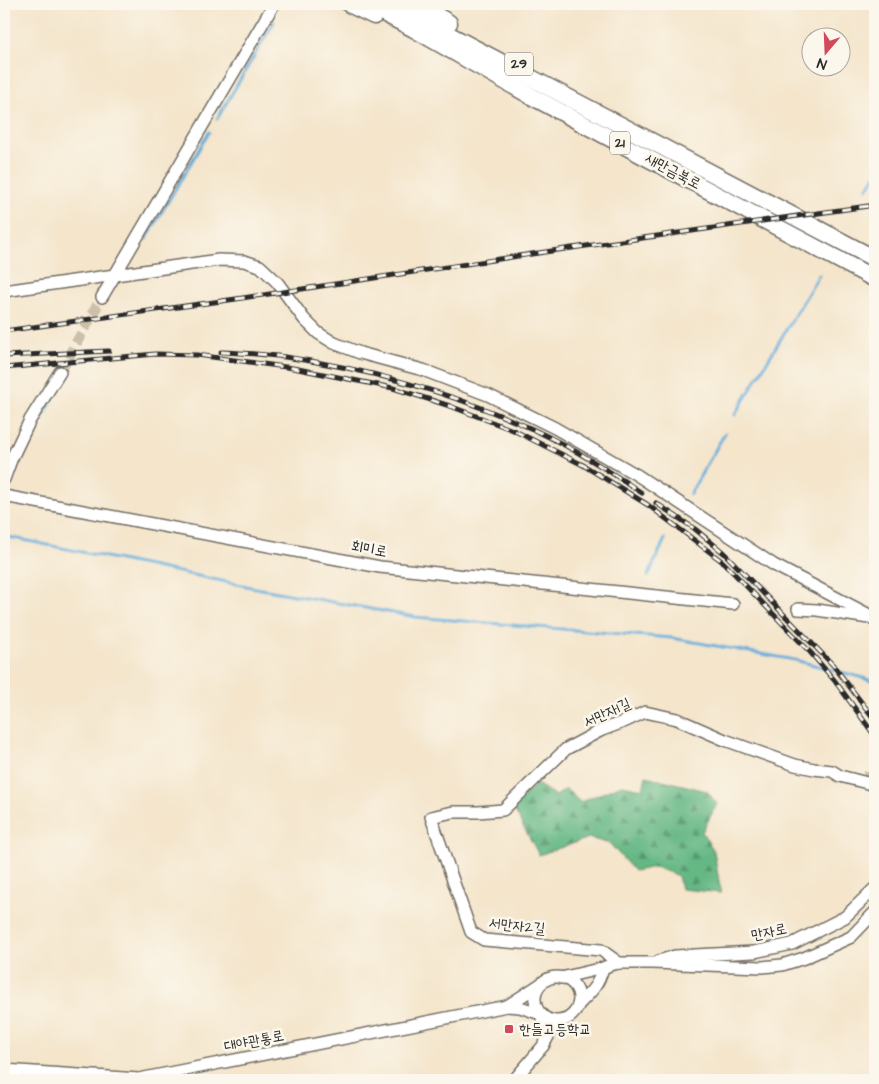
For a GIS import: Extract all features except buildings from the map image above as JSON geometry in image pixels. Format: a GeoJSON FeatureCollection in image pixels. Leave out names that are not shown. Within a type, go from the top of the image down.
{"type":"FeatureCollection","features":[{"type":"Feature","properties":{"kind":"highway"},"geometry":{"type":"LineString","coordinates":[[349,4],[616,131]]}},
{"type":"Feature","properties":{"kind":"highway","name":"새만금북로"},"geometry":{"type":"LineString","coordinates":[[366,4],[532,96],[616,131],[875,259]]}},
{"type":"Feature","properties":{"kind":"highway","name":"새만금북로"},"geometry":{"type":"LineString","coordinates":[[390,4],[875,279]]}},
{"type":"Feature","properties":{"kind":"highway","name":"29"},"geometry":{"type":"LineString","coordinates":[[417,4],[616,131]]}},
{"type":"Feature","properties":{"kind":"street"},"geometry":{"type":"LineString","coordinates":[[102,297],[274,4]]}},
{"type":"Feature","properties":{"kind":"street"},"geometry":{"type":"LineString","coordinates":[[4,291],[219,260],[244,261],[260,266],[277,282],[304,319],[318,333],[334,343],[423,370],[488,395],[555,428],[637,475],[774,564],[875,619]]}},
{"type":"Feature","properties":{"kind":"street"},"geometry":{"type":"LineString","coordinates":[[4,479],[10,460],[30,420],[60,372]]}},
{"type":"Feature","properties":{"kind":"street","name":"회미로"},"geometry":{"type":"LineString","coordinates":[[4,496],[380,567],[733,604]]}},
{"type":"Feature","properties":{"kind":"street"},"geometry":{"type":"LineString","coordinates":[[798,608],[875,619]]}},
{"type":"Feature","properties":{"kind":"street","name":"서만자1길"},"geometry":{"type":"LineString","coordinates":[[431,817],[453,812],[503,810],[566,749],[602,730],[645,712],[677,719],[725,740],[795,765],[832,770],[840,776],[875,785]]}},
{"type":"Feature","properties":{"kind":"street","name":"서만자1길"},"geometry":{"type":"LineString","coordinates":[[840,776],[863,777]]}},
{"type":"Feature","properties":{"kind":"street","name":"서만자2길"},"geometry":{"type":"LineString","coordinates":[[431,817],[471,932],[484,940],[601,950],[619,963]]}},
{"type":"Feature","properties":{"kind":"street","name":"만자로"},"geometry":{"type":"LineString","coordinates":[[652,963],[675,956],[754,952],[792,944],[845,917],[875,888]]}},
{"type":"Feature","properties":{"kind":"street","name":"만자로"},"geometry":{"type":"LineString","coordinates":[[561,978],[619,963],[762,968],[782,965],[804,958],[851,937],[875,912]]}},
{"type":"Feature","properties":{"kind":"street"},"geometry":{"type":"LineString","coordinates":[[578,1005],[591,993],[600,980],[604,968]]}},
{"type":"Feature","properties":{"kind":"street"},"geometry":{"type":"LineString","coordinates":[[507,1006],[547,980],[561,978],[568,980],[574,985],[579,998],[578,1005],[571,1017],[557,1022],[538,1012],[535,998],[541,984]]}},
{"type":"Feature","properties":{"kind":"street"},"geometry":{"type":"LineString","coordinates":[[507,1006],[520,1007],[541,1014]]}},
{"type":"Feature","properties":{"kind":"street","name":"대야관통로"},"geometry":{"type":"LineString","coordinates":[[4,1070],[139,1079],[507,1006]]}},
{"type":"Feature","properties":{"kind":"street"},"geometry":{"type":"LineString","coordinates":[[541,1014],[545,1042]]}},
{"type":"Feature","properties":{"kind":"street"},"geometry":{"type":"LineString","coordinates":[[514,1080],[536,1055],[550,1033],[561,1021]]}},
{"type":"Feature","properties":{"kind":"street"},"geometry":{"type":"LineString","coordinates":[[139,1079],[155,1080]]}},
{"type":"Feature","properties":{"kind":"green space"},"geometry":{"type":"Polygon","coordinates":[[[646,776],[707,791],[717,804],[702,832],[714,851],[721,893],[681,889],[678,876],[655,867],[634,871],[610,844],[589,838],[539,855],[512,806],[537,784],[556,796],[566,789],[580,802],[622,785],[643,789],[646,776]]]}},
{"type":"Feature","properties":{"kind":"waterway"},"geometry":{"type":"LineString","coordinates":[[217,119],[274,22]]}},
{"type":"Feature","properties":{"kind":"waterway"},"geometry":{"type":"LineString","coordinates":[[146,239],[209,132]]}},
{"type":"Feature","properties":{"kind":"waterway"},"geometry":{"type":"LineString","coordinates":[[867,189],[875,176]]}},
{"type":"Feature","properties":{"kind":"waterway"},"geometry":{"type":"LineString","coordinates":[[735,415],[819,275]]}},
{"type":"Feature","properties":{"kind":"waterway"},"geometry":{"type":"LineString","coordinates":[[11,478],[61,384]]}},
{"type":"Feature","properties":{"kind":"waterway"},"geometry":{"type":"LineString","coordinates":[[690,494],[725,433]]}},
{"type":"Feature","properties":{"kind":"waterway"},"geometry":{"type":"LineString","coordinates":[[4,536],[256,588],[415,617],[672,638],[795,660],[875,682]]}},
{"type":"Feature","properties":{"kind":"waterway"},"geometry":{"type":"LineString","coordinates":[[648,576],[665,539]]}},
{"type":"Feature","properties":{"kind":"tunnel"},"geometry":{"type":"LineString","coordinates":[[60,372],[102,297]]}},
{"type":"Feature","properties":{"kind":"tunnel"},"geometry":{"type":"LineString","coordinates":[[863,777],[875,778]]}},
{"type":"Feature","properties":{"kind":"railway"},"geometry":{"type":"LineString","coordinates":[[4,331],[236,299],[565,249],[875,205]]}},
{"type":"Feature","properties":{"kind":"railway"},"geometry":{"type":"LineString","coordinates":[[4,356],[109,351]]}},
{"type":"Feature","properties":{"kind":"railway"},"geometry":{"type":"LineString","coordinates":[[221,352],[269,355],[315,362],[375,375],[435,392],[493,412],[537,431],[583,456],[642,493]]}},
{"type":"Feature","properties":{"kind":"railway"},"geometry":{"type":"LineString","coordinates":[[4,368],[155,354],[197,355],[293,368],[393,388],[450,406],[513,430],[583,465],[648,505],[723,562],[810,652],[835,681],[875,736]]}},
{"type":"Feature","properties":{"kind":"railway"},"geometry":{"type":"LineString","coordinates":[[656,503],[695,529],[724,553],[833,665],[875,720]]}},
{"type":"Feature","properties":{"kind":"place","name":"한들고등학교"},"geometry":{"type":"Point","coordinates":[509,1029]}}]}
